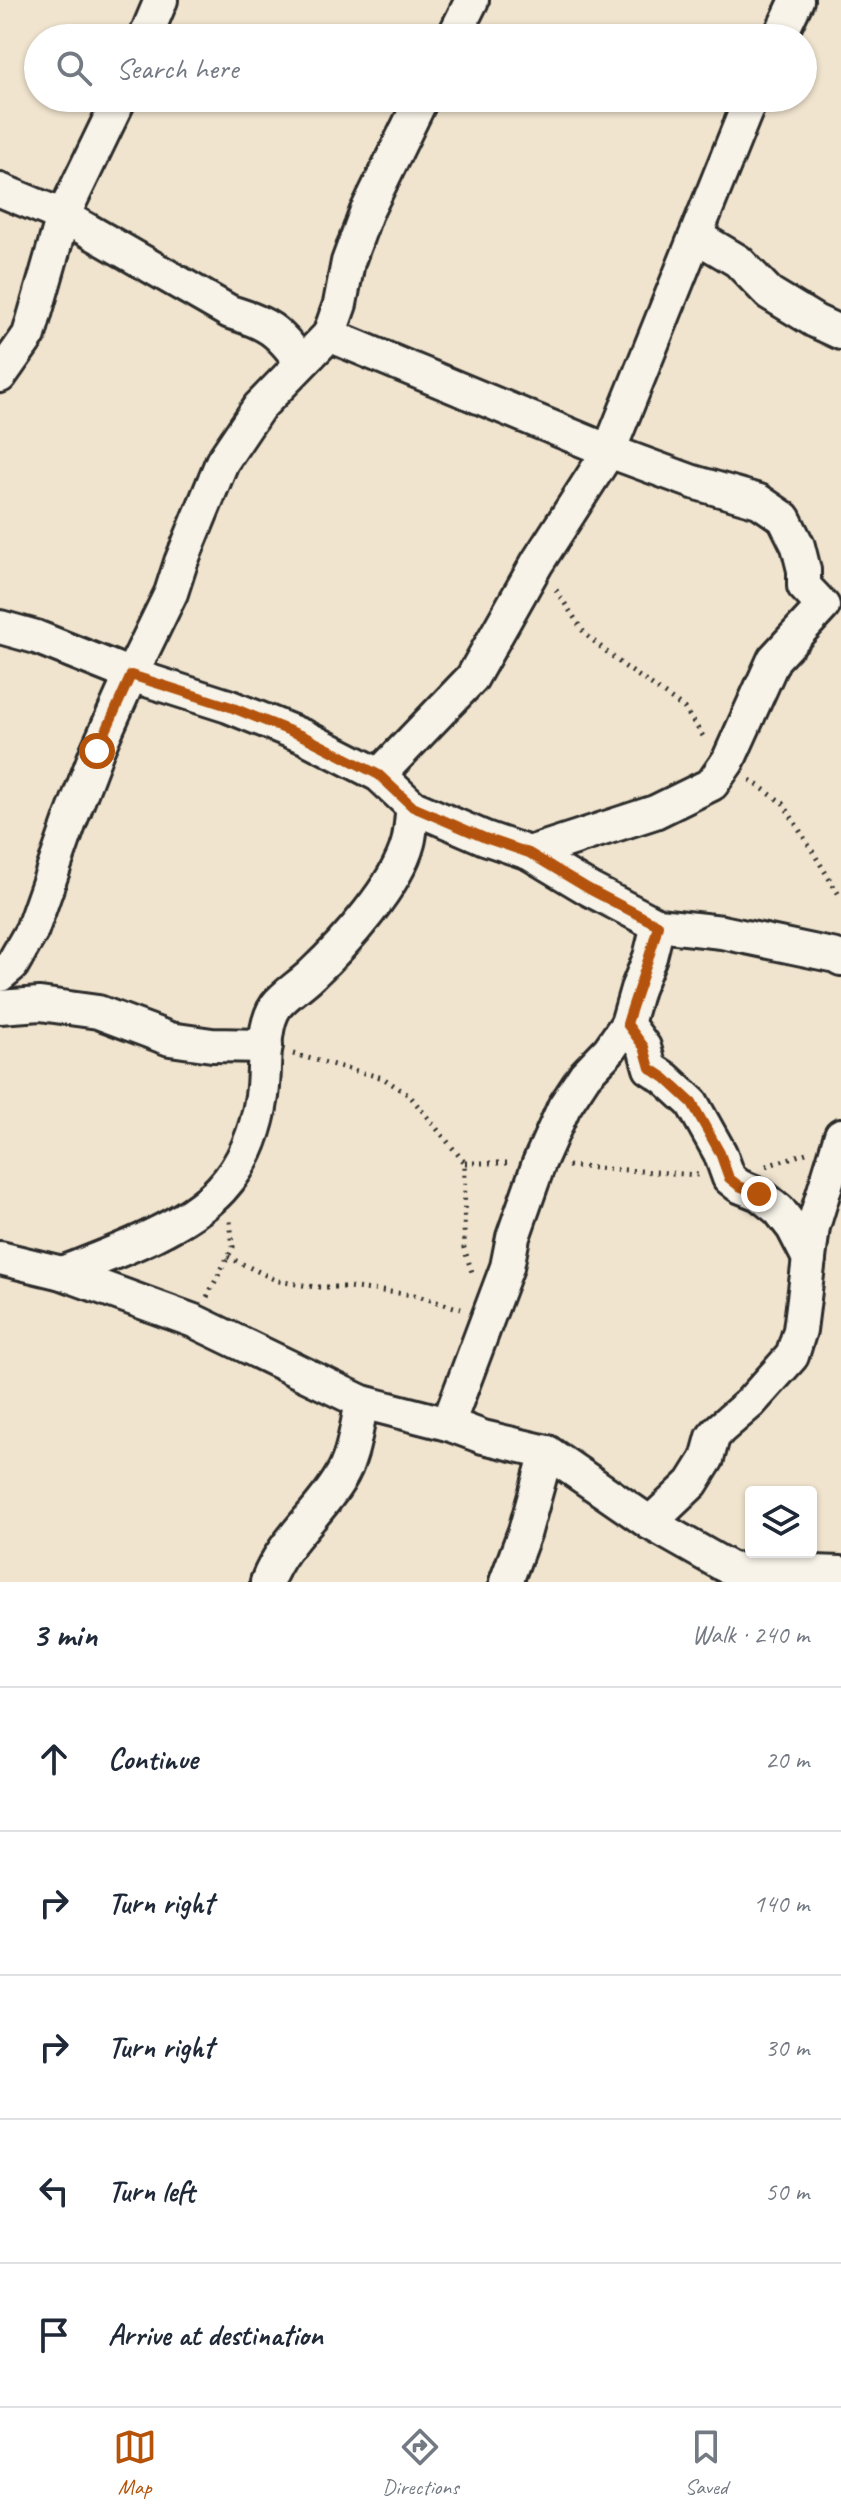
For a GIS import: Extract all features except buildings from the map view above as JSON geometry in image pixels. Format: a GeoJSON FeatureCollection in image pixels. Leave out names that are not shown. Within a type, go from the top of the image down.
{"type":"FeatureCollection","features":[{"type":"Feature","properties":{"kind":"street"},"geometry":{"type":"LineString","coordinates":[[460,24],[472,0]]}},
{"type":"Feature","properties":{"kind":"street"},"geometry":{"type":"LineString","coordinates":[[786,24],[797,0]]}},
{"type":"Feature","properties":{"kind":"street"},"geometry":{"type":"LineString","coordinates":[[150,24],[159,1]]}},
{"type":"Feature","properties":{"kind":"street"},"geometry":{"type":"LineString","coordinates":[[0,376],[29,335],[63,216],[113,112]]}},
{"type":"Feature","properties":{"kind":"street"},"geometry":{"type":"LineString","coordinates":[[0,975],[12,965],[32,930],[76,805],[131,675],[171,593],[222,462],[259,407],[329,335],[340,304],[348,262],[366,213],[415,112]]}},
{"type":"Feature","properties":{"kind":"street"},"geometry":{"type":"LineString","coordinates":[[379,775],[472,678],[537,563],[609,451],[745,112]]}},
{"type":"Feature","properties":{"kind":"street"},"geometry":{"type":"LineString","coordinates":[[0,190],[63,216],[230,312],[260,321],[284,338],[301,362]]}},
{"type":"Feature","properties":{"kind":"street"},"geometry":{"type":"LineString","coordinates":[[696,236],[738,261],[769,293],[841,333]]}},
{"type":"Feature","properties":{"kind":"street"},"geometry":{"type":"LineString","coordinates":[[329,335],[609,451],[693,482],[759,501],[784,518],[798,546],[804,586],[832,606],[774,659],[728,761],[712,784],[655,812],[529,853]]}},
{"type":"Feature","properties":{"kind":"street"},"geometry":{"type":"LineString","coordinates":[[0,627],[36,637],[131,675],[228,706],[305,737],[379,775],[413,807],[529,853],[658,925],[722,932],[839,956]]}},
{"type":"Feature","properties":{"kind":"street"},"geometry":{"type":"LineString","coordinates":[[62,1273],[147,1237],[191,1213],[221,1190],[239,1166],[254,1133],[262,1096],[269,1022],[275,1007],[337,950],[368,913],[391,879],[408,844],[413,807]]}},
{"type":"Feature","properties":{"kind":"street"},"geometry":{"type":"LineString","coordinates":[[448,1424],[507,1267],[513,1237],[539,1163],[564,1107],[585,1075],[609,1050],[627,1024],[658,925]]}},
{"type":"Feature","properties":{"kind":"street"},"geometry":{"type":"LineString","coordinates":[[0,1007],[40,1004],[98,1012],[170,1039],[212,1045],[266,1046]]}},
{"type":"Feature","properties":{"kind":"street"},"geometry":{"type":"LineString","coordinates":[[627,1024],[644,1047],[650,1068],[692,1103],[710,1132],[729,1178],[759,1194],[779,1210],[793,1228],[809,1259]]}},
{"type":"Feature","properties":{"kind":"street"},"geometry":{"type":"LineString","coordinates":[[650,1523],[692,1483],[707,1459],[713,1437],[750,1403],[792,1356],[800,1330],[813,1227],[840,1140]]}},
{"type":"Feature","properties":{"kind":"street"},"geometry":{"type":"LineString","coordinates":[[0,1258],[62,1273],[194,1321],[362,1402],[547,1452],[731,1576],[841,1573]]}},
{"type":"Feature","properties":{"kind":"street"},"geometry":{"type":"LineString","coordinates":[[267,1582],[278,1557],[341,1477],[352,1452],[362,1402]]}},
{"type":"Feature","properties":{"kind":"street"},"geometry":{"type":"LineString","coordinates":[[506,1582],[525,1531],[547,1452]]}},
{"type":"Feature","properties":{"kind":"path"},"geometry":{"type":"LineString","coordinates":[[537,563],[585,634],[684,708],[714,751],[783,803],[841,898]]}},
{"type":"Feature","properties":{"kind":"path"},"geometry":{"type":"LineString","coordinates":[[266,1046],[383,1078],[410,1096],[465,1163],[464,1248],[489,1317]]}},
{"type":"Feature","properties":{"kind":"path"},"geometry":{"type":"LineString","coordinates":[[465,1163],[539,1163],[729,1178],[840,1140]]}},
{"type":"Feature","properties":{"kind":"path"},"geometry":{"type":"LineString","coordinates":[[194,1321],[233,1247],[232,1230],[221,1190]]}},
{"type":"Feature","properties":{"kind":"path"},"geometry":{"type":"LineString","coordinates":[[228,1257],[278,1281],[414,1295],[489,1317]]}},
{"type":"Feature","properties":{"kind":"route"},"geometry":{"type":"LineString","coordinates":[[97,751],[131,675],[228,706],[305,737],[379,775],[413,807],[529,853],[658,925],[627,1024],[644,1047],[650,1068],[692,1103],[720,1153],[729,1178],[759,1194]]}}]}
